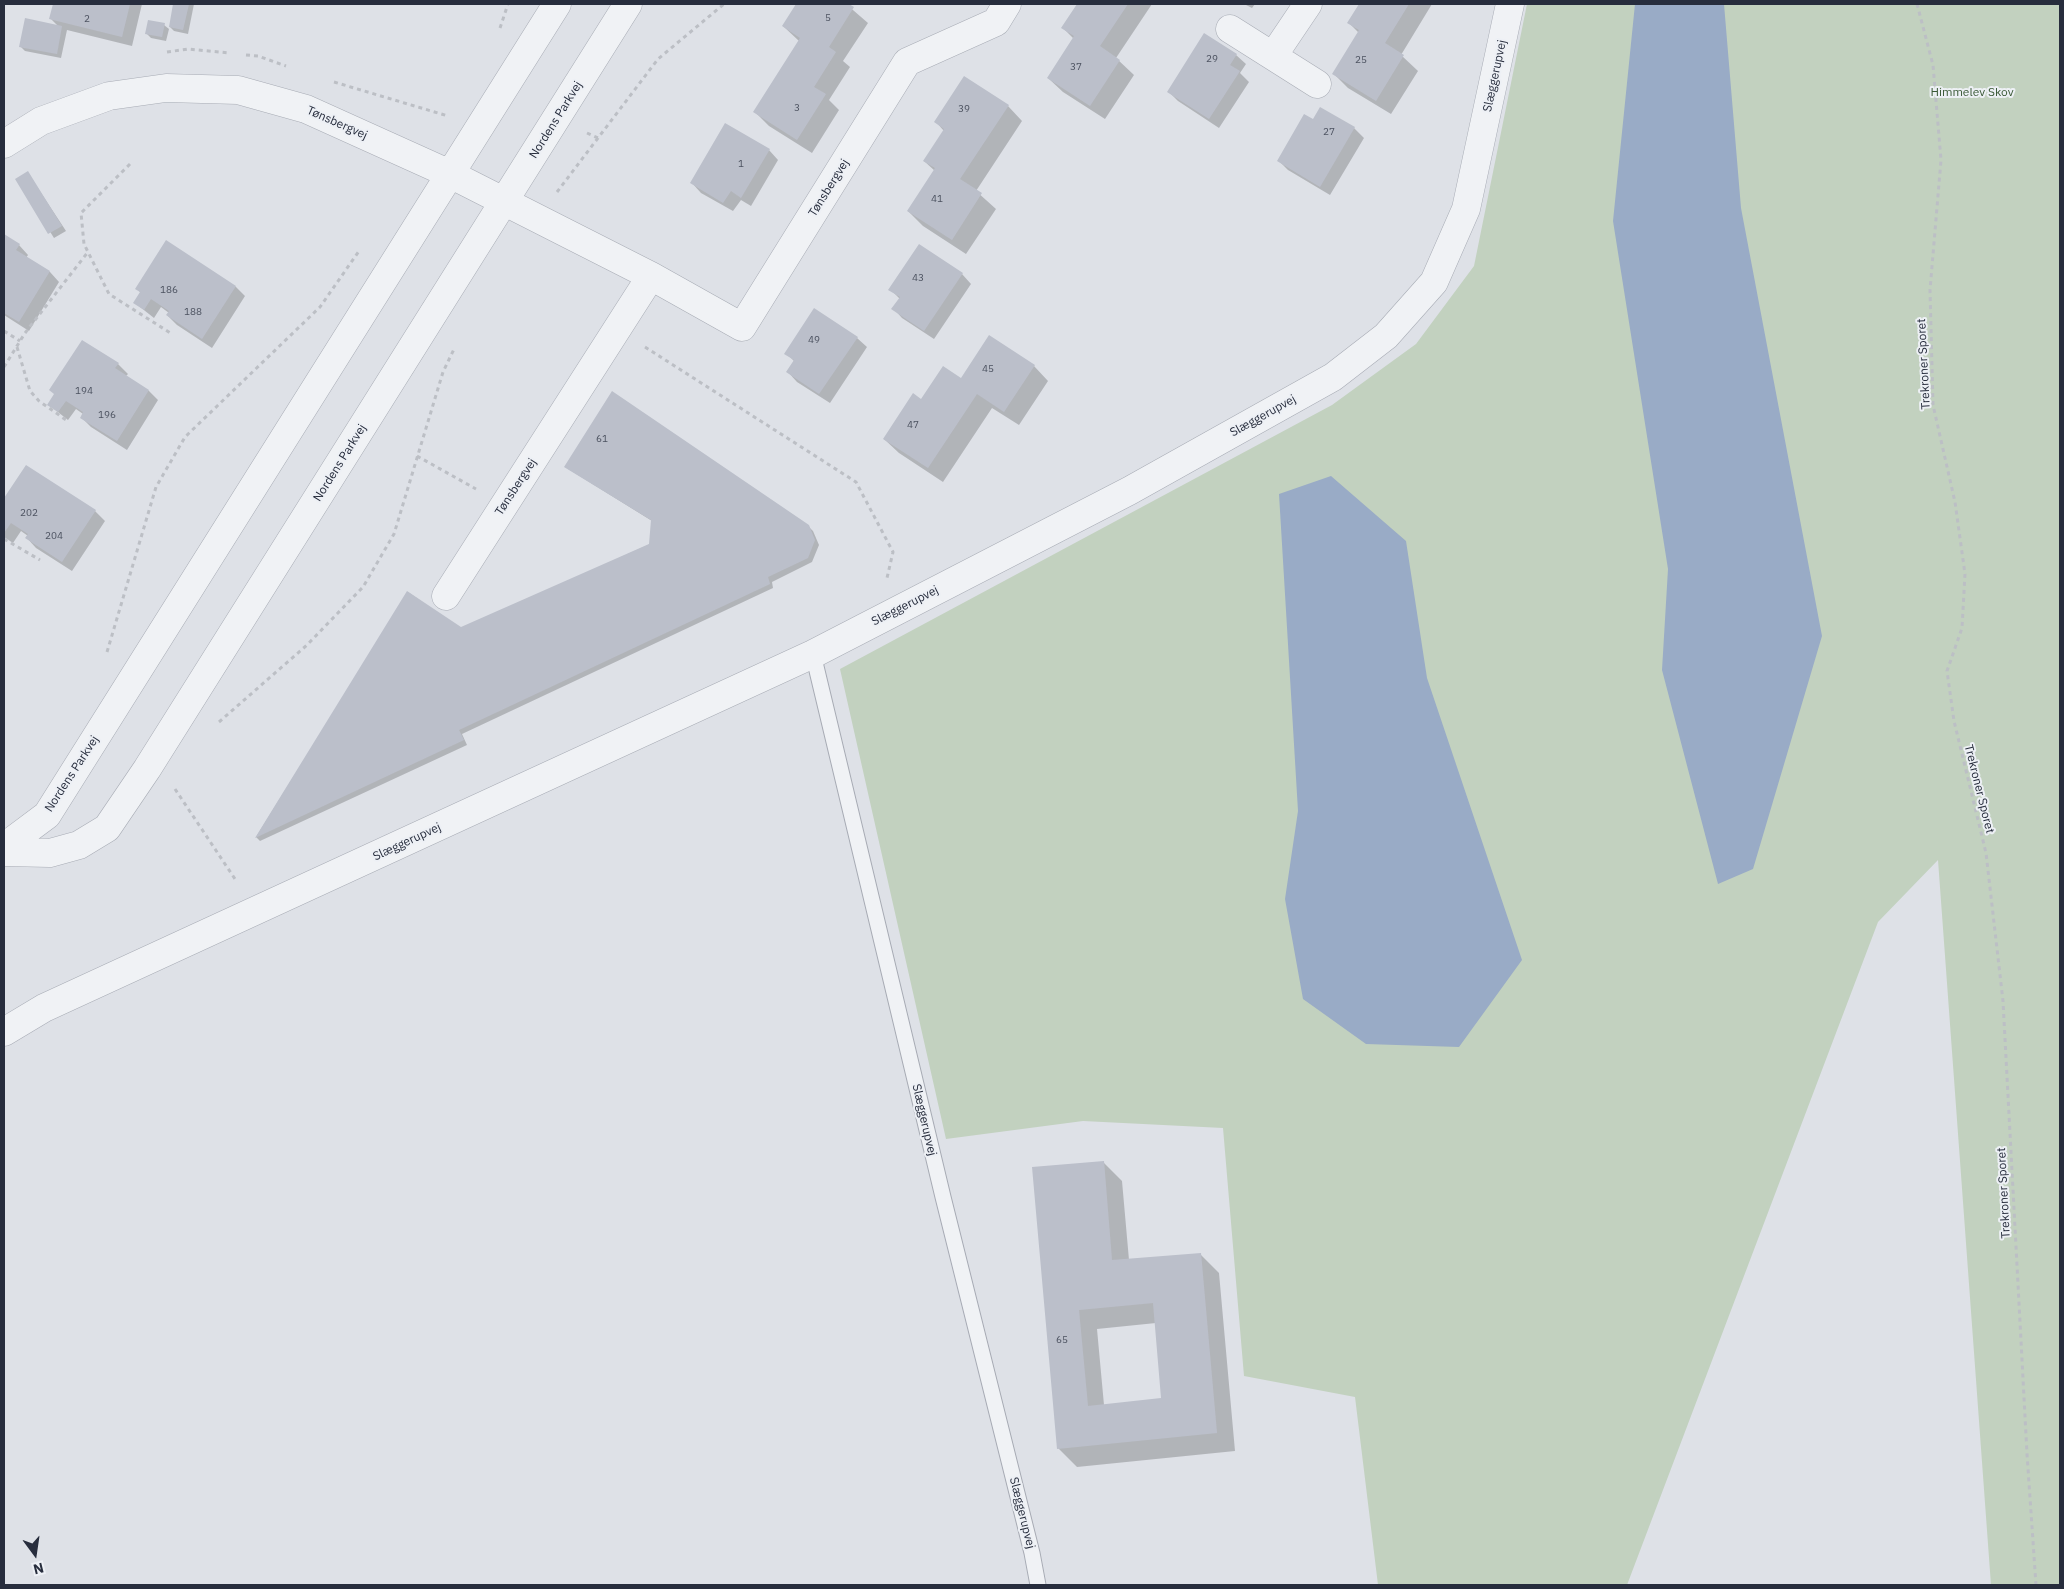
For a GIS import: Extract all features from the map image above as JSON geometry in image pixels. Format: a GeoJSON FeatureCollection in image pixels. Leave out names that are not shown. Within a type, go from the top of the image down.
{"type":"FeatureCollection","features":[{"type":"Feature","properties":{"kind":"street","name":"Nordens Parkvej"},"geometry":{"type":"LineString","coordinates":[[4,847],[47,815],[557,4]]}},
{"type":"Feature","properties":{"kind":"street","name":"Nordens Parkvej"},"geometry":{"type":"LineString","coordinates":[[4,852],[50,852],[79,845],[107,828],[147,769],[628,4]]}},
{"type":"Feature","properties":{"kind":"street","name":"Tønsbergvej"},"geometry":{"type":"LineString","coordinates":[[4,144],[41,121],[109,96],[166,88],[238,90],[306,109],[450,174],[505,201],[536,220],[651,276],[742,327],[907,62],[996,22],[1007,4]]}},
{"type":"Feature","properties":{"kind":"street"},"geometry":{"type":"LineString","coordinates":[[1273,56],[1308,4]]}},
{"type":"Feature","properties":{"kind":"street","name":"Slæggerupvej"},"geometry":{"type":"LineString","coordinates":[[4,1032],[44,1008],[813,654],[1129,491],[1333,377],[1386,336],[1434,282],[1466,209],[1510,4]]}},
{"type":"Feature","properties":{"kind":"street"},"geometry":{"type":"LineString","coordinates":[[1230,29],[1317,84]]}},
{"type":"Feature","properties":{"kind":"street","name":"Tønsbergvej"},"geometry":{"type":"LineString","coordinates":[[446,596],[651,276]]}},
{"type":"Feature","properties":{"kind":"lane","name":"Slæggerupvej"},"geometry":{"type":"LineString","coordinates":[[813,654],[940,1188],[1032,1553],[1038,1585]]}},
{"type":"Feature","properties":{"kind":"path"},"geometry":{"type":"LineString","coordinates":[[499,29],[508,4]]}},
{"type":"Feature","properties":{"kind":"path"},"geometry":{"type":"LineString","coordinates":[[536,220],[658,60],[724,4]]}},
{"type":"Feature","properties":{"kind":"path","name":"Trekroner Sporet"},"geometry":{"type":"LineString","coordinates":[[1917,4],[1933,64],[1941,160],[1930,290],[1932,405],[1955,502],[1965,574],[1962,628],[1947,671],[1954,721],[1986,852],[2003,1001],[2027,1454],[2036,1585]]}},
{"type":"Feature","properties":{"kind":"path"},"geometry":{"type":"LineString","coordinates":[[420,161],[454,109]]}},
{"type":"Feature","properties":{"kind":"path"},"geometry":{"type":"LineString","coordinates":[[130,164],[81,213],[84,244],[109,294],[172,334]]}},
{"type":"Feature","properties":{"kind":"path"},"geometry":{"type":"LineString","coordinates":[[106,655],[156,487],[185,437],[320,306],[362,246]]}},
{"type":"Feature","properties":{"kind":"path"},"geometry":{"type":"LineString","coordinates":[[4,368],[20,341],[88,252]]}},
{"type":"Feature","properties":{"kind":"path"},"geometry":{"type":"LineString","coordinates":[[618,329],[856,482],[894,552],[885,585]]}},
{"type":"Feature","properties":{"kind":"path"},"geometry":{"type":"LineString","coordinates":[[4,331],[20,341]]}},
{"type":"Feature","properties":{"kind":"path"},"geometry":{"type":"LineString","coordinates":[[218,723],[307,645],[363,587],[394,534],[443,372],[459,339]]}},
{"type":"Feature","properties":{"kind":"path"},"geometry":{"type":"LineString","coordinates":[[17,347],[30,390],[39,402],[69,422]]}},
{"type":"Feature","properties":{"kind":"path"},"geometry":{"type":"LineString","coordinates":[[417,456],[505,505]]}},
{"type":"Feature","properties":{"kind":"path"},"geometry":{"type":"LineString","coordinates":[[4,539],[40,560]]}},
{"type":"Feature","properties":{"kind":"path"},"geometry":{"type":"LineString","coordinates":[[171,783],[256,911]]}},
{"type":"Feature","properties":{"kind":"green space","name":"Himmelev Skov"},"geometry":{"type":"Polygon","coordinates":[[[1527,4],[2060,4],[2060,1585],[1991,1585],[1938,860],[1878,922],[1627,1585],[1378,1585],[1355,1397],[1244,1376],[1223,1128],[1083,1121],[946,1139],[840,669],[1332,405],[1416,344],[1474,266],[1527,4]]]}},
{"type":"Feature","properties":{"kind":"water"},"geometry":{"type":"Polygon","coordinates":[[[1635,4],[1724,4],[1741,208],[1822,636],[1753,869],[1718,884],[1662,670],[1668,569],[1613,221],[1635,4]]]}},
{"type":"Feature","properties":{"kind":"water"},"geometry":{"type":"Polygon","coordinates":[[[1331,476],[1406,541],[1427,678],[1522,960],[1459,1047],[1366,1044],[1303,999],[1285,899],[1298,811],[1279,494],[1331,476]]]}},
{"type":"Feature","properties":{"kind":"building"},"geometry":{"type":"Polygon","coordinates":[[[53,4],[130,4],[122,37],[49,19],[53,4]]]}},
{"type":"Feature","properties":{"kind":"building"},"geometry":{"type":"Polygon","coordinates":[[[173,4],[189,4],[183,30],[169,27],[173,4]]]}},
{"type":"Feature","properties":{"kind":"building"},"geometry":{"type":"Polygon","coordinates":[[[796,4],[849,4],[854,7],[829,47],[836,52],[814,87],[826,94],[797,140],[753,112],[800,38],[782,26],[796,4]]]}},
{"type":"Feature","properties":{"kind":"building"},"geometry":{"type":"Polygon","coordinates":[[[1077,4],[1128,4],[1100,46],[1120,60],[1090,106],[1047,78],[1074,36],[1061,28],[1077,4]]]}},
{"type":"Feature","properties":{"kind":"building"},"geometry":{"type":"Polygon","coordinates":[[[1359,4],[1409,4],[1385,43],[1404,55],[1376,101],[1332,74],[1359,30],[1347,23],[1359,4]]]}},
{"type":"Feature","properties":{"kind":"building"},"geometry":{"type":"Polygon","coordinates":[[[25,18],[62,26],[57,54],[19,47],[25,18]]]}},
{"type":"Feature","properties":{"kind":"building"},"geometry":{"type":"Polygon","coordinates":[[[148,20],[165,23],[162,37],[145,34],[148,20]]]}},
{"type":"Feature","properties":{"kind":"building"},"geometry":{"type":"Polygon","coordinates":[[[1204,33],[1237,54],[1230,65],[1240,71],[1209,119],[1167,92],[1204,33]]]}},
{"type":"Feature","properties":{"kind":"building"},"geometry":{"type":"Polygon","coordinates":[[[964,76],[1009,105],[960,179],[982,193],[952,240],[907,211],[935,168],[923,161],[944,129],[934,122],[964,76]]]}},
{"type":"Feature","properties":{"kind":"building"},"geometry":{"type":"Polygon","coordinates":[[[1320,107],[1355,127],[1320,187],[1277,161],[1304,114],[1313,119],[1320,107]]]}},
{"type":"Feature","properties":{"kind":"building"},"geometry":{"type":"Polygon","coordinates":[[[725,123],[770,149],[741,198],[731,191],[723,203],[690,183],[725,123]]]}},
{"type":"Feature","properties":{"kind":"building"},"geometry":{"type":"Polygon","coordinates":[[[28,171],[62,226],[48,234],[15,179],[28,171]]]}},
{"type":"Feature","properties":{"kind":"building"},"geometry":{"type":"Polygon","coordinates":[[[4,234],[20,244],[16,250],[50,271],[19,322],[4,313],[4,234]]]}},
{"type":"Feature","properties":{"kind":"building"},"geometry":{"type":"Polygon","coordinates":[[[166,240],[236,286],[202,339],[166,315],[169,311],[151,299],[144,310],[133,303],[140,292],[135,289],[166,240]]]}},
{"type":"Feature","properties":{"kind":"building"},"geometry":{"type":"Polygon","coordinates":[[[919,244],[963,273],[924,331],[891,309],[900,297],[888,290],[919,244]]]}},
{"type":"Feature","properties":{"kind":"building"},"geometry":{"type":"Polygon","coordinates":[[[814,308],[858,337],[819,394],[786,372],[794,360],[784,354],[814,308]]]}},
{"type":"Feature","properties":{"kind":"building"},"geometry":{"type":"Polygon","coordinates":[[[989,335],[1035,365],[1004,412],[977,394],[928,468],[883,439],[913,393],[921,399],[943,366],[961,378],[989,335]]]}},
{"type":"Feature","properties":{"kind":"building"},"geometry":{"type":"Polygon","coordinates":[[[82,340],[119,363],[115,368],[149,390],[117,441],[80,418],[83,412],[66,401],[58,412],[47,405],[54,394],[49,390],[82,340]]]}},
{"type":"Feature","properties":{"kind":"building"},"geometry":{"type":"Polygon","coordinates":[[[612,391],[809,525],[815,540],[808,558],[768,577],[770,584],[459,730],[464,740],[255,838],[407,591],[461,627],[649,544],[651,520],[564,467],[612,391]]]}},
{"type":"Feature","properties":{"kind":"building"},"geometry":{"type":"Polygon","coordinates":[[[26,465],[96,510],[62,562],[25,538],[28,534],[11,523],[4,533],[4,498],[26,465]]]}},
{"type":"Feature","properties":{"kind":"building"},"geometry":{"type":"Polygon","coordinates":[[[1104,1161],[1112,1260],[1201,1253],[1217,1433],[1057,1449],[1032,1167],[1104,1161]],[[1153,1303],[1079,1310],[1088,1406],[1161,1398],[1153,1303]]]}}]}
